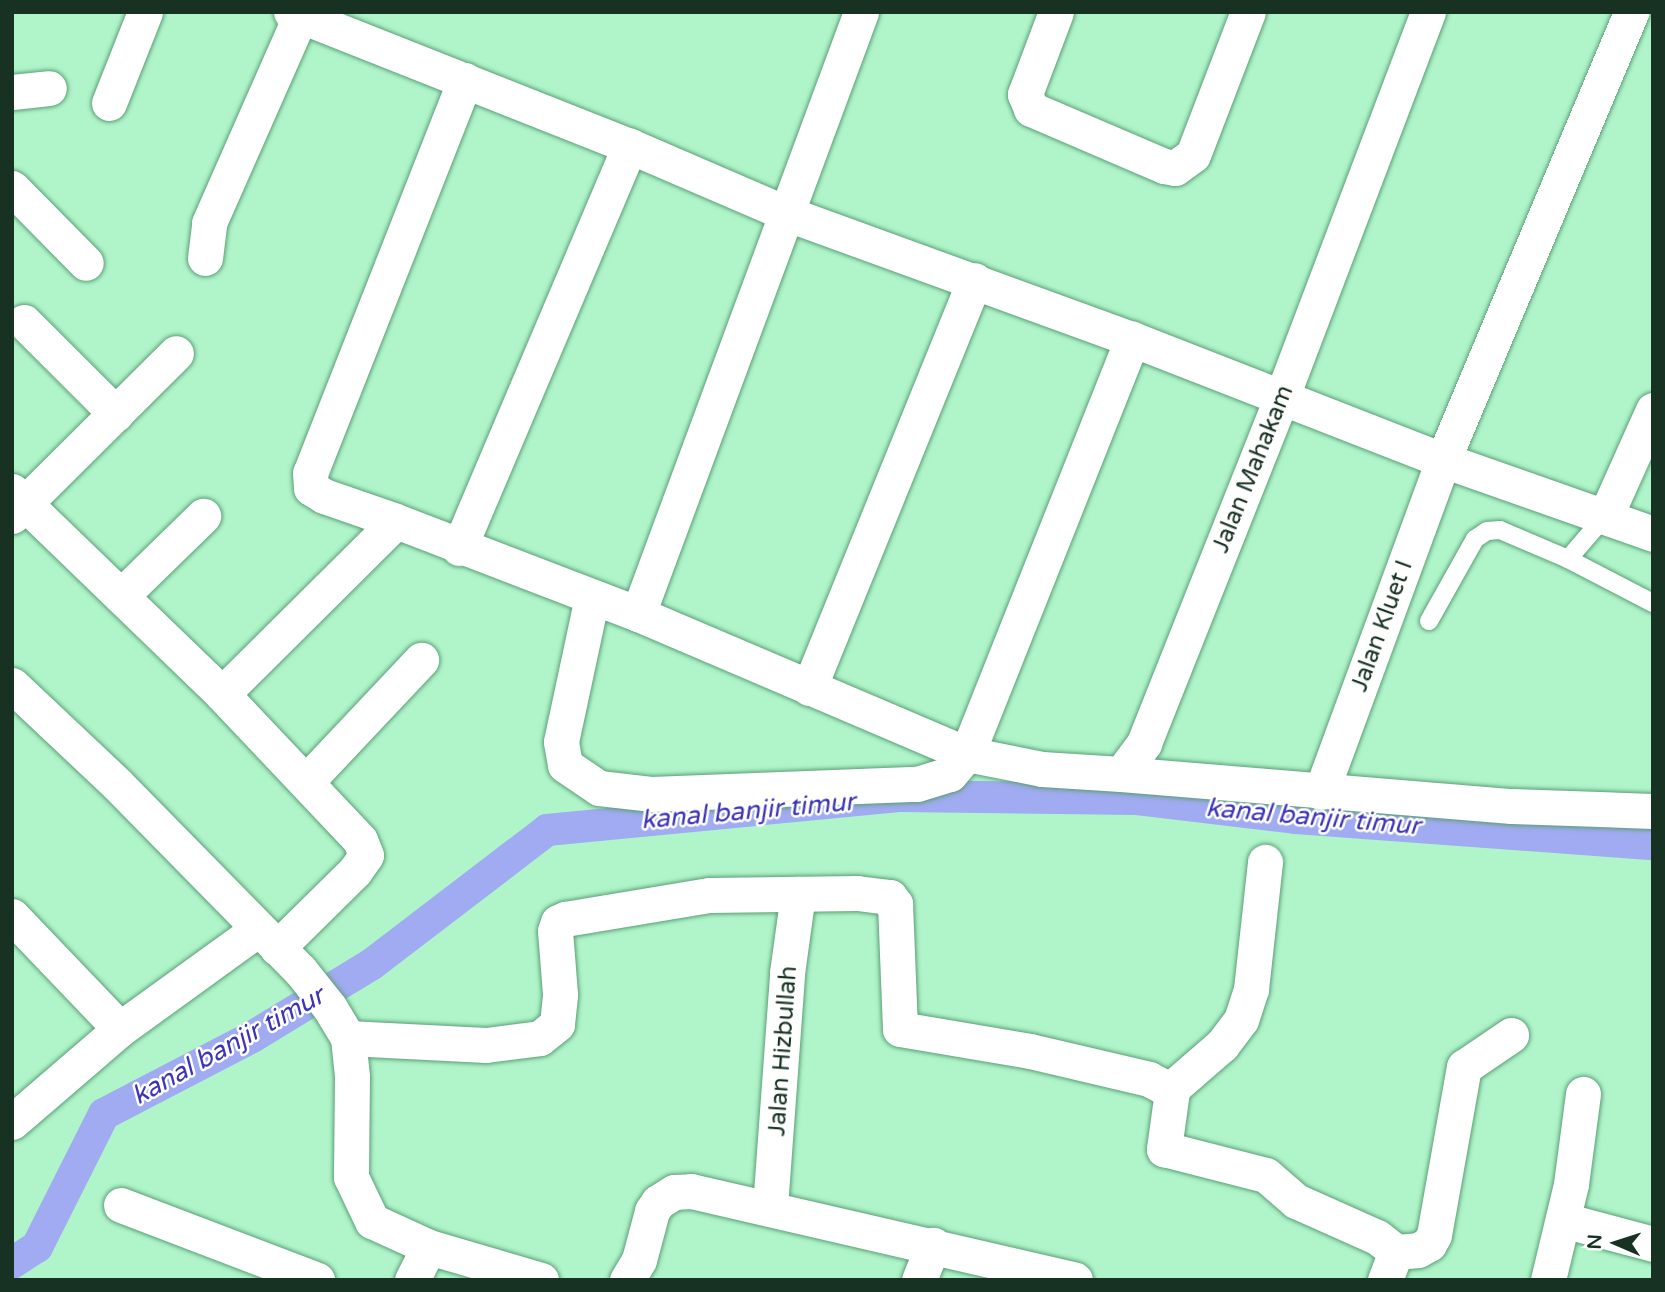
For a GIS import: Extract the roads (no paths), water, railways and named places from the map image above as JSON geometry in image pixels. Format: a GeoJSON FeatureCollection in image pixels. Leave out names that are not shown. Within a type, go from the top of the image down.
{"type":"FeatureCollection","features":[{"type":"Feature","properties":{"kind":"street"},"geometry":{"type":"LineString","coordinates":[[109,103],[145,12]]}},
{"type":"Feature","properties":{"kind":"street"},"geometry":{"type":"LineString","coordinates":[[638,614],[861,12]]}},
{"type":"Feature","properties":{"kind":"street"},"geometry":{"type":"LineString","coordinates":[[1056,12],[1026,93],[1031,109],[1164,166],[1175,168],[1194,155],[1248,12]]}},
{"type":"Feature","properties":{"kind":"street","name":"Jalan Mahakam"},"geometry":{"type":"LineString","coordinates":[[1121,774],[1144,743],[1281,399],[1428,12]]}},
{"type":"Feature","properties":{"kind":"street","name":"Jalan Kluet I"},"geometry":{"type":"LineString","coordinates":[[1321,792],[1443,460],[1631,12]]}},
{"type":"Feature","properties":{"kind":"street"},"geometry":{"type":"LineString","coordinates":[[1648,12],[1653,14]]}},
{"type":"Feature","properties":{"kind":"street"},"geometry":{"type":"LineString","coordinates":[[205,258],[209,223],[298,14],[630,146],[788,214],[975,280],[1443,460],[1606,515],[1653,534]]}},
{"type":"Feature","properties":{"kind":"street"},"geometry":{"type":"LineString","coordinates":[[465,80],[310,473],[311,488],[324,496],[397,521],[459,548],[638,614],[967,754],[1042,769],[1512,806],[1653,811]]}},
{"type":"Feature","properties":{"kind":"street"},"geometry":{"type":"LineString","coordinates":[[12,92],[49,88]]}},
{"type":"Feature","properties":{"kind":"street"},"geometry":{"type":"LineString","coordinates":[[459,548],[630,146]]}},
{"type":"Feature","properties":{"kind":"street"},"geometry":{"type":"LineString","coordinates":[[12,188],[86,263]]}},
{"type":"Feature","properties":{"kind":"street"},"geometry":{"type":"LineString","coordinates":[[809,688],[975,280]]}},
{"type":"Feature","properties":{"kind":"street"},"geometry":{"type":"LineString","coordinates":[[24,322],[116,414]]}},
{"type":"Feature","properties":{"kind":"street"},"geometry":{"type":"LineString","coordinates":[[592,597],[561,743],[565,765],[599,788],[651,794],[916,784],[950,774],[967,754],[1132,339]]}},
{"type":"Feature","properties":{"kind":"street"},"geometry":{"type":"LineString","coordinates":[[14,1119],[120,1029],[278,949],[355,871],[366,855],[360,840],[222,694],[121,596],[17,503],[116,414],[176,353]]}},
{"type":"Feature","properties":{"kind":"street"},"geometry":{"type":"LineString","coordinates":[[1606,515],[1653,410]]}},
{"type":"Feature","properties":{"kind":"street"},"geometry":{"type":"LineString","coordinates":[[121,596],[203,516]]}},
{"type":"Feature","properties":{"kind":"street"},"geometry":{"type":"LineString","coordinates":[[222,694],[397,521]]}},
{"type":"Feature","properties":{"kind":"street"},"geometry":{"type":"LineString","coordinates":[[306,782],[421,660]]}},
{"type":"Feature","properties":{"kind":"street"},"geometry":{"type":"LineString","coordinates":[[12,685],[117,784],[278,949],[330,1008],[348,1038],[352,1077],[352,1177],[372,1221],[429,1247],[541,1280]]}},
{"type":"Feature","properties":{"kind":"street"},"geometry":{"type":"LineString","coordinates":[[1170,1090],[1222,1045],[1241,1020],[1251,989],[1265,862]]}},
{"type":"Feature","properties":{"kind":"street"},"geometry":{"type":"LineString","coordinates":[[348,1038],[486,1045],[540,1038],[557,1024],[560,994],[555,931],[558,922],[709,895],[857,893],[894,899],[900,1029],[1030,1051],[1130,1073],[1170,1090],[1172,1095],[1164,1149],[1266,1175],[1296,1201],[1377,1237],[1390,1266],[1429,1244],[1434,1234],[1464,1067],[1511,1035]]}},
{"type":"Feature","properties":{"kind":"street","name":"Jalan Hizbullah"},"geometry":{"type":"LineString","coordinates":[[770,1207],[788,973],[798,894]]}},
{"type":"Feature","properties":{"kind":"street"},"geometry":{"type":"LineString","coordinates":[[12,916],[120,1029]]}},
{"type":"Feature","properties":{"kind":"street"},"geometry":{"type":"LineString","coordinates":[[1548,1280],[1563,1220],[1583,1094]]}},
{"type":"Feature","properties":{"kind":"street"},"geometry":{"type":"LineString","coordinates":[[627,1280],[639,1260],[652,1211],[664,1196],[691,1191],[770,1207],[1076,1280]]}},
{"type":"Feature","properties":{"kind":"street"},"geometry":{"type":"LineString","coordinates":[[121,1205],[317,1280]]}},
{"type":"Feature","properties":{"kind":"street"},"geometry":{"type":"LineString","coordinates":[[1563,1220],[1653,1244]]}},
{"type":"Feature","properties":{"kind":"street"},"geometry":{"type":"LineString","coordinates":[[919,1280],[933,1245]]}},
{"type":"Feature","properties":{"kind":"street"},"geometry":{"type":"LineString","coordinates":[[412,1280],[429,1247]]}},
{"type":"Feature","properties":{"kind":"lane"},"geometry":{"type":"LineString","coordinates":[[1568,559],[1606,515]]}},
{"type":"Feature","properties":{"kind":"lane"},"geometry":{"type":"LineString","coordinates":[[1429,621],[1475,539],[1487,531],[1500,530],[1568,559],[1653,603]]}},
{"type":"Feature","properties":{"kind":"waterway","name":"kanal banjir timur"},"geometry":{"type":"LineString","coordinates":[[12,1263],[37,1247],[104,1114],[252,1037],[372,964],[547,830],[901,796],[1137,799],[1296,818],[1653,844]]}}]}
